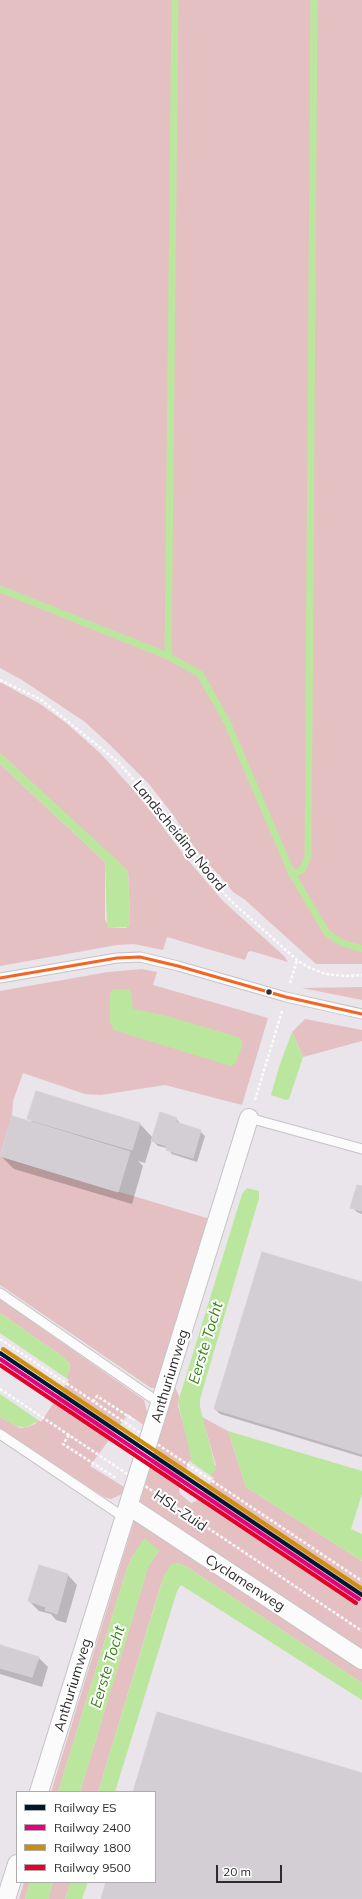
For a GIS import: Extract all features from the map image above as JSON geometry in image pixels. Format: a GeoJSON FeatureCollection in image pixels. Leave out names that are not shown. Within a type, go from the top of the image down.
{"type":"FeatureCollection","features":[{"type":"Feature","properties":{"kind":"street","name":"Anthuriumweg"},"geometry":{"type":"LineString","coordinates":[[39,1791],[249,1118]]}},
{"type":"Feature","properties":{"kind":"street","name":"Cyclamenweg"},"geometry":{"type":"LineString","coordinates":[[127,1512],[362,1660]]}},
{"type":"Feature","properties":{"kind":"street"},"geometry":{"type":"LineString","coordinates":[[6,1899],[16,1867]]}},
{"type":"Feature","properties":{"kind":"lane"},"geometry":{"type":"LineString","coordinates":[[0,978],[117,958],[140,957],[178,966],[286,997],[362,1014]]}},
{"type":"Feature","properties":{"kind":"lane"},"geometry":{"type":"LineString","coordinates":[[249,1118],[362,1149]]}},
{"type":"Feature","properties":{"kind":"lane"},"geometry":{"type":"LineString","coordinates":[[0,1293],[161,1404]]}},
{"type":"Feature","properties":{"kind":"lane","name":"Cyclamenweg"},"geometry":{"type":"LineString","coordinates":[[0,1434],[127,1512]]}},
{"type":"Feature","properties":{"kind":"path","name":"Landscheiding Noord"},"geometry":{"type":"LineString","coordinates":[[0,680],[40,700],[119,763],[146,794],[212,880],[231,902],[297,960],[308,967],[325,974],[345,976],[362,975]]}},
{"type":"Feature","properties":{"kind":"path"},"geometry":{"type":"LineString","coordinates":[[249,1118],[297,960]]}},
{"type":"Feature","properties":{"kind":"path"},"geometry":{"type":"LineString","coordinates":[[0,1339],[362,1581]]}},
{"type":"Feature","properties":{"kind":"path","name":"HSL-Zuid"},"geometry":{"type":"LineString","coordinates":[[0,1388],[362,1631]]}},
{"type":"Feature","properties":{"kind":"path"},"geometry":{"type":"LineString","coordinates":[[93,1402],[97,1396],[132,1419]]}},
{"type":"Feature","properties":{"kind":"path"},"geometry":{"type":"LineString","coordinates":[[69,1435],[63,1444],[97,1466]]}},
{"type":"Feature","properties":{"kind":"shaded area"},"geometry":{"type":"Polygon","coordinates":[[[0,0],[362,0],[362,964],[316,964],[244,899],[233,892],[203,859],[174,816],[149,784],[110,745],[85,722],[22,680],[0,668],[0,0]]]}},
{"type":"Feature","properties":{"kind":"shaded area"},"geometry":{"type":"Polygon","coordinates":[[[0,682],[40,704],[65,722],[100,753],[141,798],[187,859],[223,901],[284,956],[288,962],[251,951],[248,952],[245,960],[167,937],[163,950],[134,944],[117,945],[0,966],[0,764],[105,862],[105,919],[109,928],[126,928],[130,925],[130,918],[128,872],[0,753],[0,682]]]}},
{"type":"Feature","properties":{"kind":"shaded area"},"geometry":{"type":"Polygon","coordinates":[[[142,969],[157,972],[153,985],[268,1018],[242,1105],[165,1085],[101,1095],[85,1094],[23,1073],[13,1101],[12,1116],[0,1155],[0,991],[108,972],[142,969]]]}},
{"type":"Feature","properties":{"kind":"shaded area"},"geometry":{"type":"Polygon","coordinates":[[[362,987],[362,1000],[302,988],[362,987]]]}},
{"type":"Feature","properties":{"kind":"shaded area"},"geometry":{"type":"Polygon","coordinates":[[[305,1019],[362,1030],[362,1041],[303,1057],[292,1032],[305,1019]]]}},
{"type":"Feature","properties":{"kind":"shaded area"},"geometry":{"type":"Polygon","coordinates":[[[0,1156],[210,1219],[157,1388],[151,1388],[0,1285],[0,1156]]]}},
{"type":"Feature","properties":{"kind":"shaded area"},"geometry":{"type":"Polygon","coordinates":[[[0,1299],[144,1400],[147,1412],[145,1426],[128,1414],[90,1466],[124,1487],[123,1492],[120,1495],[111,1499],[104,1497],[0,1428],[0,1417],[20,1428],[25,1428],[35,1424],[64,1386],[70,1367],[69,1363],[59,1354],[0,1313],[0,1299]]]}},
{"type":"Feature","properties":{"kind":"shaded area"},"geometry":{"type":"Polygon","coordinates":[[[175,1387],[179,1396],[178,1406],[187,1436],[191,1458],[189,1471],[216,1465],[202,1417],[228,1431],[246,1487],[362,1561],[362,1683],[187,1567],[177,1563],[161,1584],[98,1791],[80,1791],[148,1567],[159,1550],[133,1555],[127,1568],[58,1791],[51,1791],[175,1387]]]}},
{"type":"Feature","properties":{"kind":"shaded area"},"geometry":{"type":"Polygon","coordinates":[[[24,1883],[30,1883],[25,1899],[19,1899],[24,1883]]]}},
{"type":"Feature","properties":{"kind":"shaded area"},"geometry":{"type":"Polygon","coordinates":[[[53,1883],[71,1883],[65,1899],[48,1899],[53,1883]]]}},
{"type":"Feature","properties":{"kind":"water"},"geometry":{"type":"Polygon","coordinates":[[[0,753],[116,859],[128,872],[130,925],[128,927],[109,928],[107,926],[105,862],[0,764],[0,753]]]}},
{"type":"Feature","properties":{"kind":"water"},"geometry":{"type":"Polygon","coordinates":[[[113,989],[129,989],[131,992],[133,1009],[164,1015],[238,1037],[242,1041],[242,1047],[235,1064],[230,1066],[114,1030],[110,1023],[110,994],[113,989]]]}},
{"type":"Feature","properties":{"kind":"water"},"geometry":{"type":"Polygon","coordinates":[[[292,1032],[303,1057],[289,1099],[286,1100],[271,1095],[279,1067],[292,1032]]]}},
{"type":"Feature","properties":{"kind":"water","name":"Eerste Tocht"},"geometry":{"type":"Polygon","coordinates":[[[247,1188],[259,1191],[259,1198],[200,1399],[200,1407],[216,1469],[195,1499],[189,1471],[191,1458],[178,1402],[242,1194],[247,1188]]]}},
{"type":"Feature","properties":{"kind":"water"},"geometry":{"type":"Polygon","coordinates":[[[0,1313],[66,1359],[70,1367],[64,1386],[40,1420],[25,1428],[16,1426],[0,1417],[0,1313]]]}},
{"type":"Feature","properties":{"kind":"water"},"geometry":{"type":"Polygon","coordinates":[[[228,1431],[362,1471],[362,1494],[351,1529],[362,1534],[362,1561],[246,1487],[228,1431]]]}},
{"type":"Feature","properties":{"kind":"water","name":"Eerste Tocht"},"geometry":{"type":"Polygon","coordinates":[[[144,1538],[159,1550],[148,1568],[80,1791],[58,1791],[127,1568],[144,1538]]]}},
{"type":"Feature","properties":{"kind":"water"},"geometry":{"type":"Polygon","coordinates":[[[177,1563],[187,1567],[362,1683],[362,1700],[181,1585],[177,1591],[115,1791],[98,1791],[164,1575],[171,1564],[177,1563]]]}},
{"type":"Feature","properties":{"kind":"water"},"geometry":{"type":"Polygon","coordinates":[[[30,1883],[53,1883],[48,1899],[25,1899],[30,1883]]]}},
{"type":"Feature","properties":{"kind":"water"},"geometry":{"type":"Polygon","coordinates":[[[71,1883],[88,1883],[82,1899],[65,1899],[71,1883]]]}},
{"type":"Feature","properties":{"kind":"pier"},"geometry":{"type":"Polygon","coordinates":[[[0,1333],[69,1380],[41,1422],[0,1394],[0,1333]]]}},
{"type":"Feature","properties":{"kind":"pier"},"geometry":{"type":"Polygon","coordinates":[[[189,1461],[214,1478],[196,1501],[191,1503],[180,1494],[179,1489],[189,1461]]]}},
{"type":"Feature","properties":{"kind":"building"},"geometry":{"type":"Polygon","coordinates":[[[36,1091],[140,1123],[132,1150],[27,1119],[36,1091]]]}},
{"type":"Feature","properties":{"kind":"building"},"geometry":{"type":"Polygon","coordinates":[[[160,1112],[177,1118],[176,1122],[201,1130],[193,1158],[166,1150],[167,1146],[151,1141],[160,1112]]]}},
{"type":"Feature","properties":{"kind":"building"},"geometry":{"type":"Polygon","coordinates":[[[12,1116],[130,1152],[118,1192],[0,1156],[12,1116]]]}},
{"type":"Feature","properties":{"kind":"building"},"geometry":{"type":"Polygon","coordinates":[[[357,1185],[362,1186],[362,1211],[350,1208],[357,1185]]]}},
{"type":"Feature","properties":{"kind":"building"},"geometry":{"type":"Polygon","coordinates":[[[262,1252],[362,1282],[362,1454],[214,1409],[262,1252]]]}},
{"type":"Feature","properties":{"kind":"building"},"geometry":{"type":"Polygon","coordinates":[[[39,1565],[68,1574],[57,1614],[45,1610],[46,1607],[28,1601],[39,1565]]]}},
{"type":"Feature","properties":{"kind":"building"},"geometry":{"type":"Polygon","coordinates":[[[0,1645],[39,1657],[32,1677],[0,1668],[0,1645]]]}},
{"type":"Feature","properties":{"kind":"building"},"geometry":{"type":"Polygon","coordinates":[[[157,1712],[362,1773],[362,1899],[101,1899],[106,1883],[156,1883],[156,1791],[133,1791],[157,1712]]]}},
{"type":"Feature","properties":{"kind":"waterway"},"geometry":{"type":"LineString","coordinates":[[168,656],[175,0]]}},
{"type":"Feature","properties":{"kind":"waterway"},"geometry":{"type":"LineString","coordinates":[[292,874],[302,870],[308,857],[314,0]]}},
{"type":"Feature","properties":{"kind":"waterway"},"geometry":{"type":"LineString","coordinates":[[0,589],[168,656],[200,674],[227,722],[292,874],[327,933],[342,943],[362,949]]}},
{"type":"Feature","properties":{"kind":"rail line","name":"1800"},"geometry":{"type":"LineString","coordinates":[[3,1349],[362,1589]]}},
{"type":"Feature","properties":{"kind":"rail line","name":"ES"},"geometry":{"type":"LineString","coordinates":[[0,1353],[362,1595]]}},
{"type":"Feature","properties":{"kind":"rail line","name":"2400"},"geometry":{"type":"LineString","coordinates":[[0,1359],[359,1599]]}},
{"type":"Feature","properties":{"kind":"rail line","name":"9500"},"geometry":{"type":"LineString","coordinates":[[0,1365],[356,1603]]}},
{"type":"Feature","properties":{"kind":"transit line"},"geometry":{"type":"LineString","coordinates":[[0,978],[117,958],[140,957],[178,966],[286,997],[362,1014]]}}]}
